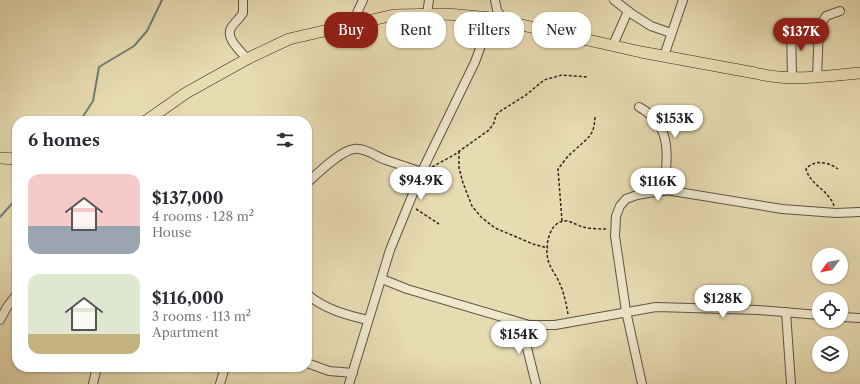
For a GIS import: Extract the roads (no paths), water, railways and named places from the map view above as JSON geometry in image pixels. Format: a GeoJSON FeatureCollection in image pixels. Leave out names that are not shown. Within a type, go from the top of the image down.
{"type":"FeatureCollection","features":[{"type":"Feature","properties":{"kind":"highway"},"geometry":{"type":"LineString","coordinates":[[524,25],[641,52],[772,77],[817,77],[860,73]]}},
{"type":"Feature","properties":{"kind":"highway"},"geometry":{"type":"LineString","coordinates":[[153,116],[186,93],[248,59],[289,39],[324,31]]}},
{"type":"Feature","properties":{"kind":"highway"},"geometry":{"type":"LineString","coordinates":[[0,158],[12,159]]}},
{"type":"Feature","properties":{"kind":"street"},"geometry":{"type":"LineString","coordinates":[[243,0],[243,13],[231,28],[230,33],[232,40],[248,59]]}},
{"type":"Feature","properties":{"kind":"street"},"geometry":{"type":"LineString","coordinates":[[358,12],[363,0]]}},
{"type":"Feature","properties":{"kind":"street"},"geometry":{"type":"LineString","coordinates":[[427,12],[429,0]]}},
{"type":"Feature","properties":{"kind":"street"},"geometry":{"type":"LineString","coordinates":[[495,0],[498,12]]}},
{"type":"Feature","properties":{"kind":"street"},"geometry":{"type":"LineString","coordinates":[[615,0],[628,11],[651,26],[672,33]]}},
{"type":"Feature","properties":{"kind":"street"},"geometry":{"type":"LineString","coordinates":[[664,56],[683,0]]}},
{"type":"Feature","properties":{"kind":"street"},"geometry":{"type":"LineString","coordinates":[[613,45],[628,11]]}},
{"type":"Feature","properties":{"kind":"street"},"geometry":{"type":"LineString","coordinates":[[817,77],[820,27],[826,16],[840,11]]}},
{"type":"Feature","properties":{"kind":"street"},"geometry":{"type":"LineString","coordinates":[[791,27],[792,78]]}},
{"type":"Feature","properties":{"kind":"street"},"geometry":{"type":"LineString","coordinates":[[349,384],[390,250],[422,171],[475,62],[480,48]]}},
{"type":"Feature","properties":{"kind":"street"},"geometry":{"type":"LineString","coordinates":[[639,106],[650,112],[663,131],[666,143],[667,160],[664,190]]}},
{"type":"Feature","properties":{"kind":"street"},"geometry":{"type":"LineString","coordinates":[[312,179],[346,152],[355,149],[361,149],[387,160],[422,171]]}},
{"type":"Feature","properties":{"kind":"street"},"geometry":{"type":"LineString","coordinates":[[642,384],[626,311],[615,236],[616,216],[620,206],[626,199],[637,195],[664,190],[782,210],[834,213],[860,212]]}},
{"type":"Feature","properties":{"kind":"street"},"geometry":{"type":"LineString","coordinates":[[382,279],[407,289],[529,325],[570,322],[626,311],[656,307],[812,314]]}},
{"type":"Feature","properties":{"kind":"street"},"geometry":{"type":"LineString","coordinates":[[312,298],[316,302],[341,313],[368,320]]}},
{"type":"Feature","properties":{"kind":"street"},"geometry":{"type":"LineString","coordinates":[[0,320],[12,300]]}},
{"type":"Feature","properties":{"kind":"street"},"geometry":{"type":"LineString","coordinates":[[786,312],[791,384]]}},
{"type":"Feature","properties":{"kind":"street"},"geometry":{"type":"LineString","coordinates":[[848,317],[860,318]]}},
{"type":"Feature","properties":{"kind":"street"},"geometry":{"type":"LineString","coordinates":[[514,321],[526,344],[536,384]]}},
{"type":"Feature","properties":{"kind":"street"},"geometry":{"type":"LineString","coordinates":[[526,344],[529,332],[537,325]]}},
{"type":"Feature","properties":{"kind":"street"},"geometry":{"type":"LineString","coordinates":[[312,365],[329,371],[352,373]]}},
{"type":"Feature","properties":{"kind":"street"},"geometry":{"type":"LineString","coordinates":[[93,384],[96,372]]}},
{"type":"Feature","properties":{"kind":"street"},"geometry":{"type":"LineString","coordinates":[[220,384],[224,372]]}},
{"type":"Feature","properties":{"kind":"waterway"},"geometry":{"type":"LineString","coordinates":[[83,116],[93,101],[99,67],[134,46],[147,31],[162,0]]}},
{"type":"Feature","properties":{"kind":"waterway"},"geometry":{"type":"LineString","coordinates":[[0,217],[12,204]]}}]}
